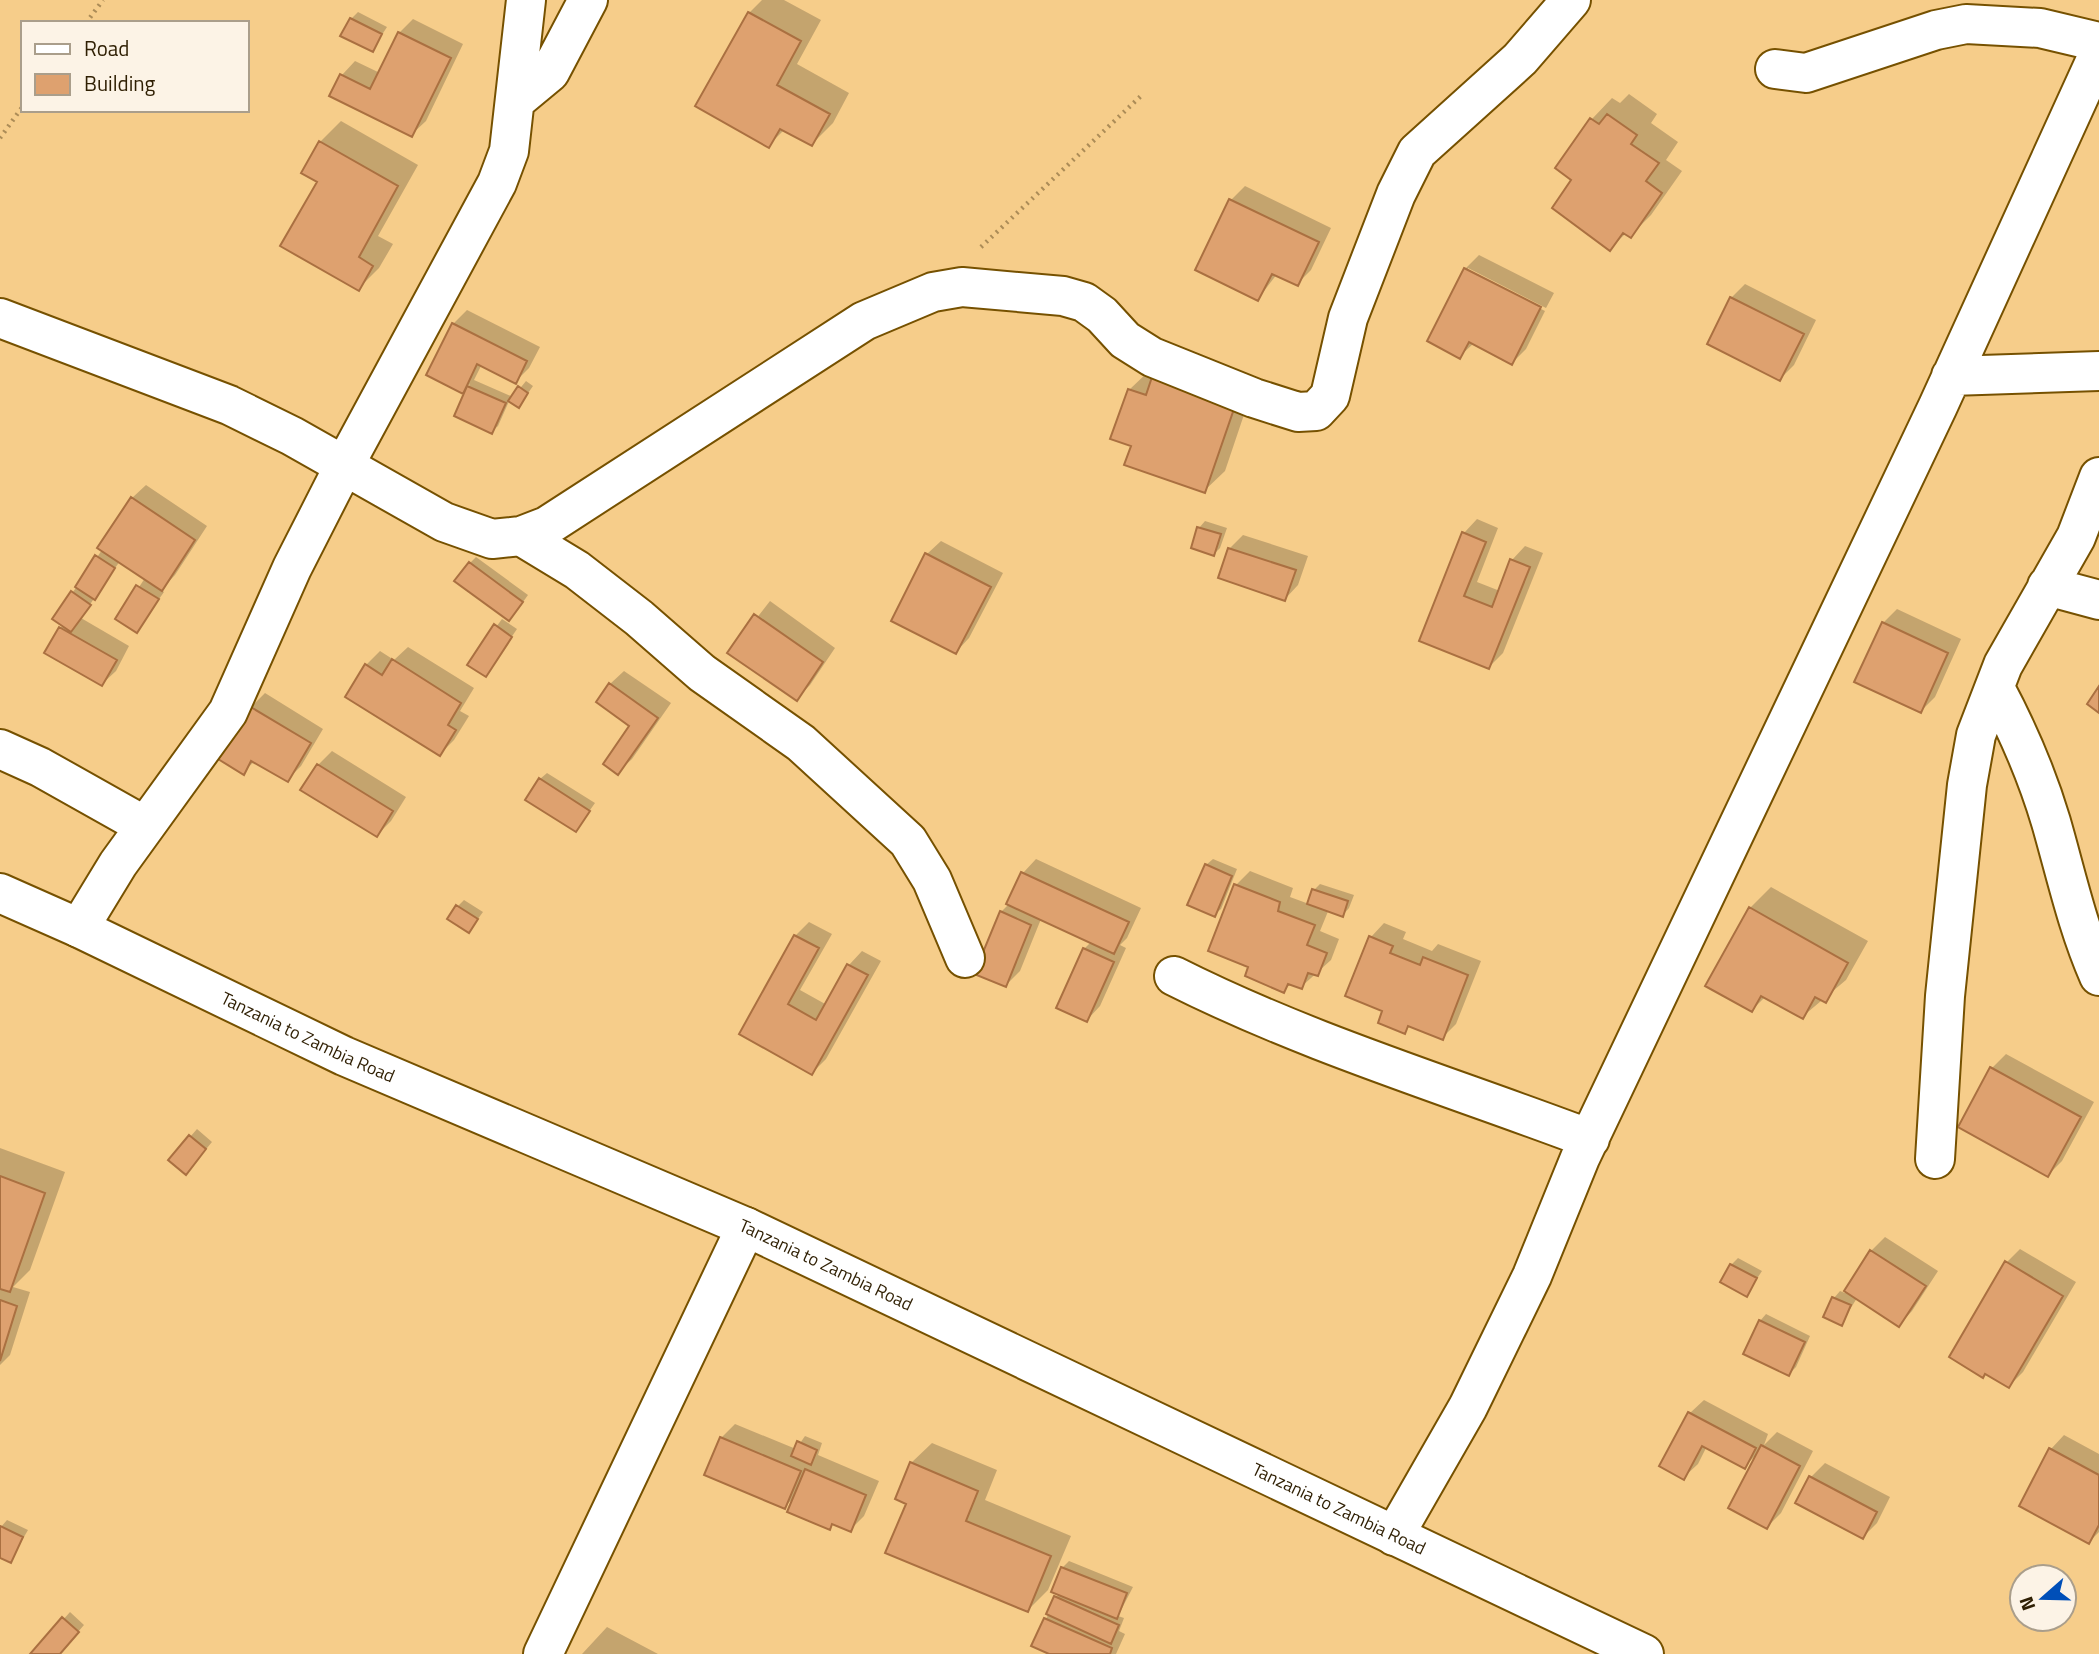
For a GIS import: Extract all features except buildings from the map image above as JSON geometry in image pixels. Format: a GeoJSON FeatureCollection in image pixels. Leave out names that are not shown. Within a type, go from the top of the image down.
{"type":"FeatureCollection","features":[{"type":"Feature","properties":{"kind":"main road"},"geometry":{"type":"LineString","coordinates":[[79,928],[145,826],[228,712],[292,568],[497,183],[509,151],[526,0]]}},
{"type":"Feature","properties":{"kind":"main road"},"geometry":{"type":"LineString","coordinates":[[514,101],[550,72],[588,0]]}},
{"type":"Feature","properties":{"kind":"main road"},"geometry":{"type":"LineString","coordinates":[[0,318],[229,405],[444,522],[492,539],[521,536],[547,526],[864,321],[892,307],[944,290],[986,288],[1063,296],[1084,302],[1102,315],[1125,340],[1152,357],[1254,398],[1298,412],[1316,411],[1330,396],[1348,318],[1396,194],[1417,152],[1520,60],[1571,0]]}},
{"type":"Feature","properties":{"kind":"main road"},"geometry":{"type":"LineString","coordinates":[[1774,69],[1806,73],[1936,30],[1966,24],[2040,28],[2099,42]]}},
{"type":"Feature","properties":{"kind":"main road"},"geometry":{"type":"LineString","coordinates":[[1394,1536],[1468,1407],[1532,1276],[1590,1139],[1951,376],[2099,54]]}},
{"type":"Feature","properties":{"kind":"main road"},"geometry":{"type":"LineString","coordinates":[[1951,376],[2099,371]]}},
{"type":"Feature","properties":{"kind":"main road"},"geometry":{"type":"LineString","coordinates":[[1935,1159],[1945,996],[1967,785],[1976,735],[2003,665],[2076,537],[2099,477]]}},
{"type":"Feature","properties":{"kind":"main road"},"geometry":{"type":"LineString","coordinates":[[521,536],[577,570],[639,618],[702,673],[800,743],[908,841],[944,905],[965,958]]}},
{"type":"Feature","properties":{"kind":"main road"},"geometry":{"type":"LineString","coordinates":[[2047,586],[2099,600]]}},
{"type":"Feature","properties":{"kind":"main road"},"geometry":{"type":"LineString","coordinates":[[1995,688],[2018,730],[2034,774],[2083,940],[2099,976]]}},
{"type":"Feature","properties":{"kind":"main road"},"geometry":{"type":"LineString","coordinates":[[0,750],[40,767],[145,826]]}},
{"type":"Feature","properties":{"kind":"main road","name":"Tanzania to Zambia Road"},"geometry":{"type":"LineString","coordinates":[[0,893],[79,928],[344,1056],[746,1227],[1644,1654]]}},
{"type":"Feature","properties":{"kind":"main road"},"geometry":{"type":"LineString","coordinates":[[1174,976],[1243,1011],[1441,1087],[1590,1139]]}},
{"type":"Feature","properties":{"kind":"main road"},"geometry":{"type":"LineString","coordinates":[[543,1654],[746,1227]]}},
{"type":"Feature","properties":{"kind":"path"},"geometry":{"type":"LineString","coordinates":[[87,21],[103,0]]}},
{"type":"Feature","properties":{"kind":"path"},"geometry":{"type":"LineString","coordinates":[[944,290],[977,250],[1143,94]]}},
{"type":"Feature","properties":{"kind":"path"},"geometry":{"type":"LineString","coordinates":[[0,138],[21,109]]}}]}
